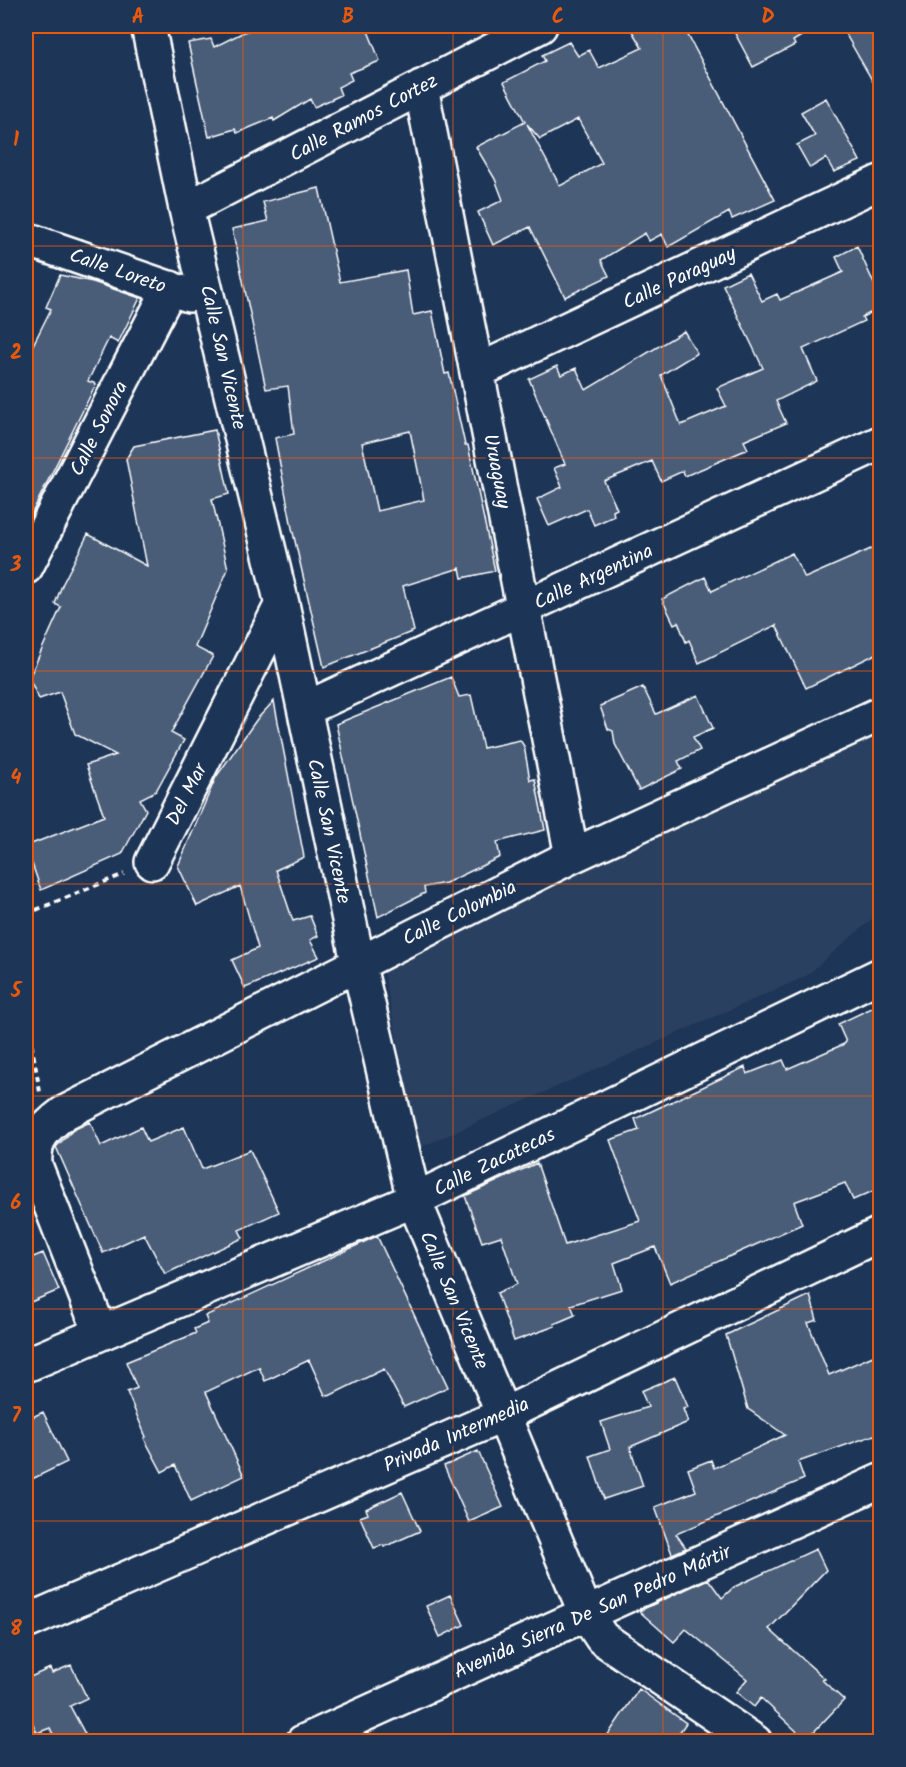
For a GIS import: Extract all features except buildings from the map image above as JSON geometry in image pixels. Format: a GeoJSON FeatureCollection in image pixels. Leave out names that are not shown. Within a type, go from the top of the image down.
{"type":"FeatureCollection","features":[{"type":"Feature","properties":{"kind":"street","name":"Calle San Vicente"},"geometry":{"type":"LineString","coordinates":[[151,26],[186,209],[211,302],[282,604],[358,962],[414,1200],[586,1614],[602,1638],[755,1742]]}},
{"type":"Feature","properties":{"kind":"street","name":"Calle Ramos Cortez"},"geometry":{"type":"LineString","coordinates":[[186,209],[540,26]]}},
{"type":"Feature","properties":{"kind":"street","name":"Uruaguay"},"geometry":{"type":"LineString","coordinates":[[421,87],[525,607],[572,856]]}},
{"type":"Feature","properties":{"kind":"street","name":"Calle Paraguay"},"geometry":{"type":"LineString","coordinates":[[478,371],[880,182]]}},
{"type":"Feature","properties":{"kind":"street","name":"Calle Loreto"},"geometry":{"type":"LineString","coordinates":[[26,239],[211,302]]}},
{"type":"Feature","properties":{"kind":"street","name":"Calle Sonora"},"geometry":{"type":"LineString","coordinates":[[26,567],[170,288]]}},
{"type":"Feature","properties":{"kind":"street","name":"Calle Argentina"},"geometry":{"type":"LineString","coordinates":[[305,709],[880,443]]}},
{"type":"Feature","properties":{"kind":"street","name":"Del Mar"},"geometry":{"type":"LineString","coordinates":[[152,862],[282,604]]}},
{"type":"Feature","properties":{"kind":"street","name":"Calle Colombia"},"geometry":{"type":"LineString","coordinates":[[47,1126],[64,1113],[358,962],[572,856],[880,714]]}},
{"type":"Feature","properties":{"kind":"street","name":"Calle Zacatecas"},"geometry":{"type":"LineString","coordinates":[[26,1365],[414,1200],[880,975]]}},
{"type":"Feature","properties":{"kind":"street"},"geometry":{"type":"LineString","coordinates":[[47,1126],[34,1149],[35,1165],[100,1332]]}},
{"type":"Feature","properties":{"kind":"street","name":"Privada Intermedia"},"geometry":{"type":"LineString","coordinates":[[26,1622],[503,1415],[880,1234]]}},
{"type":"Feature","properties":{"kind":"street","name":"Avenida Sierra De San Pedro Mártir"},"geometry":{"type":"LineString","coordinates":[[303,1742],[880,1481]]}},
{"type":"Feature","properties":{"kind":"path"},"geometry":{"type":"LineString","coordinates":[[26,914],[152,862]]}},
{"type":"Feature","properties":{"kind":"path"},"geometry":{"type":"LineString","coordinates":[[26,1013],[47,1126]]}},
{"type":"Feature","properties":{"kind":"shaded area"},"geometry":{"type":"Polygon","coordinates":[[[880,730],[880,912],[806,976],[419,1148],[382,964],[880,730]]]}}]}
